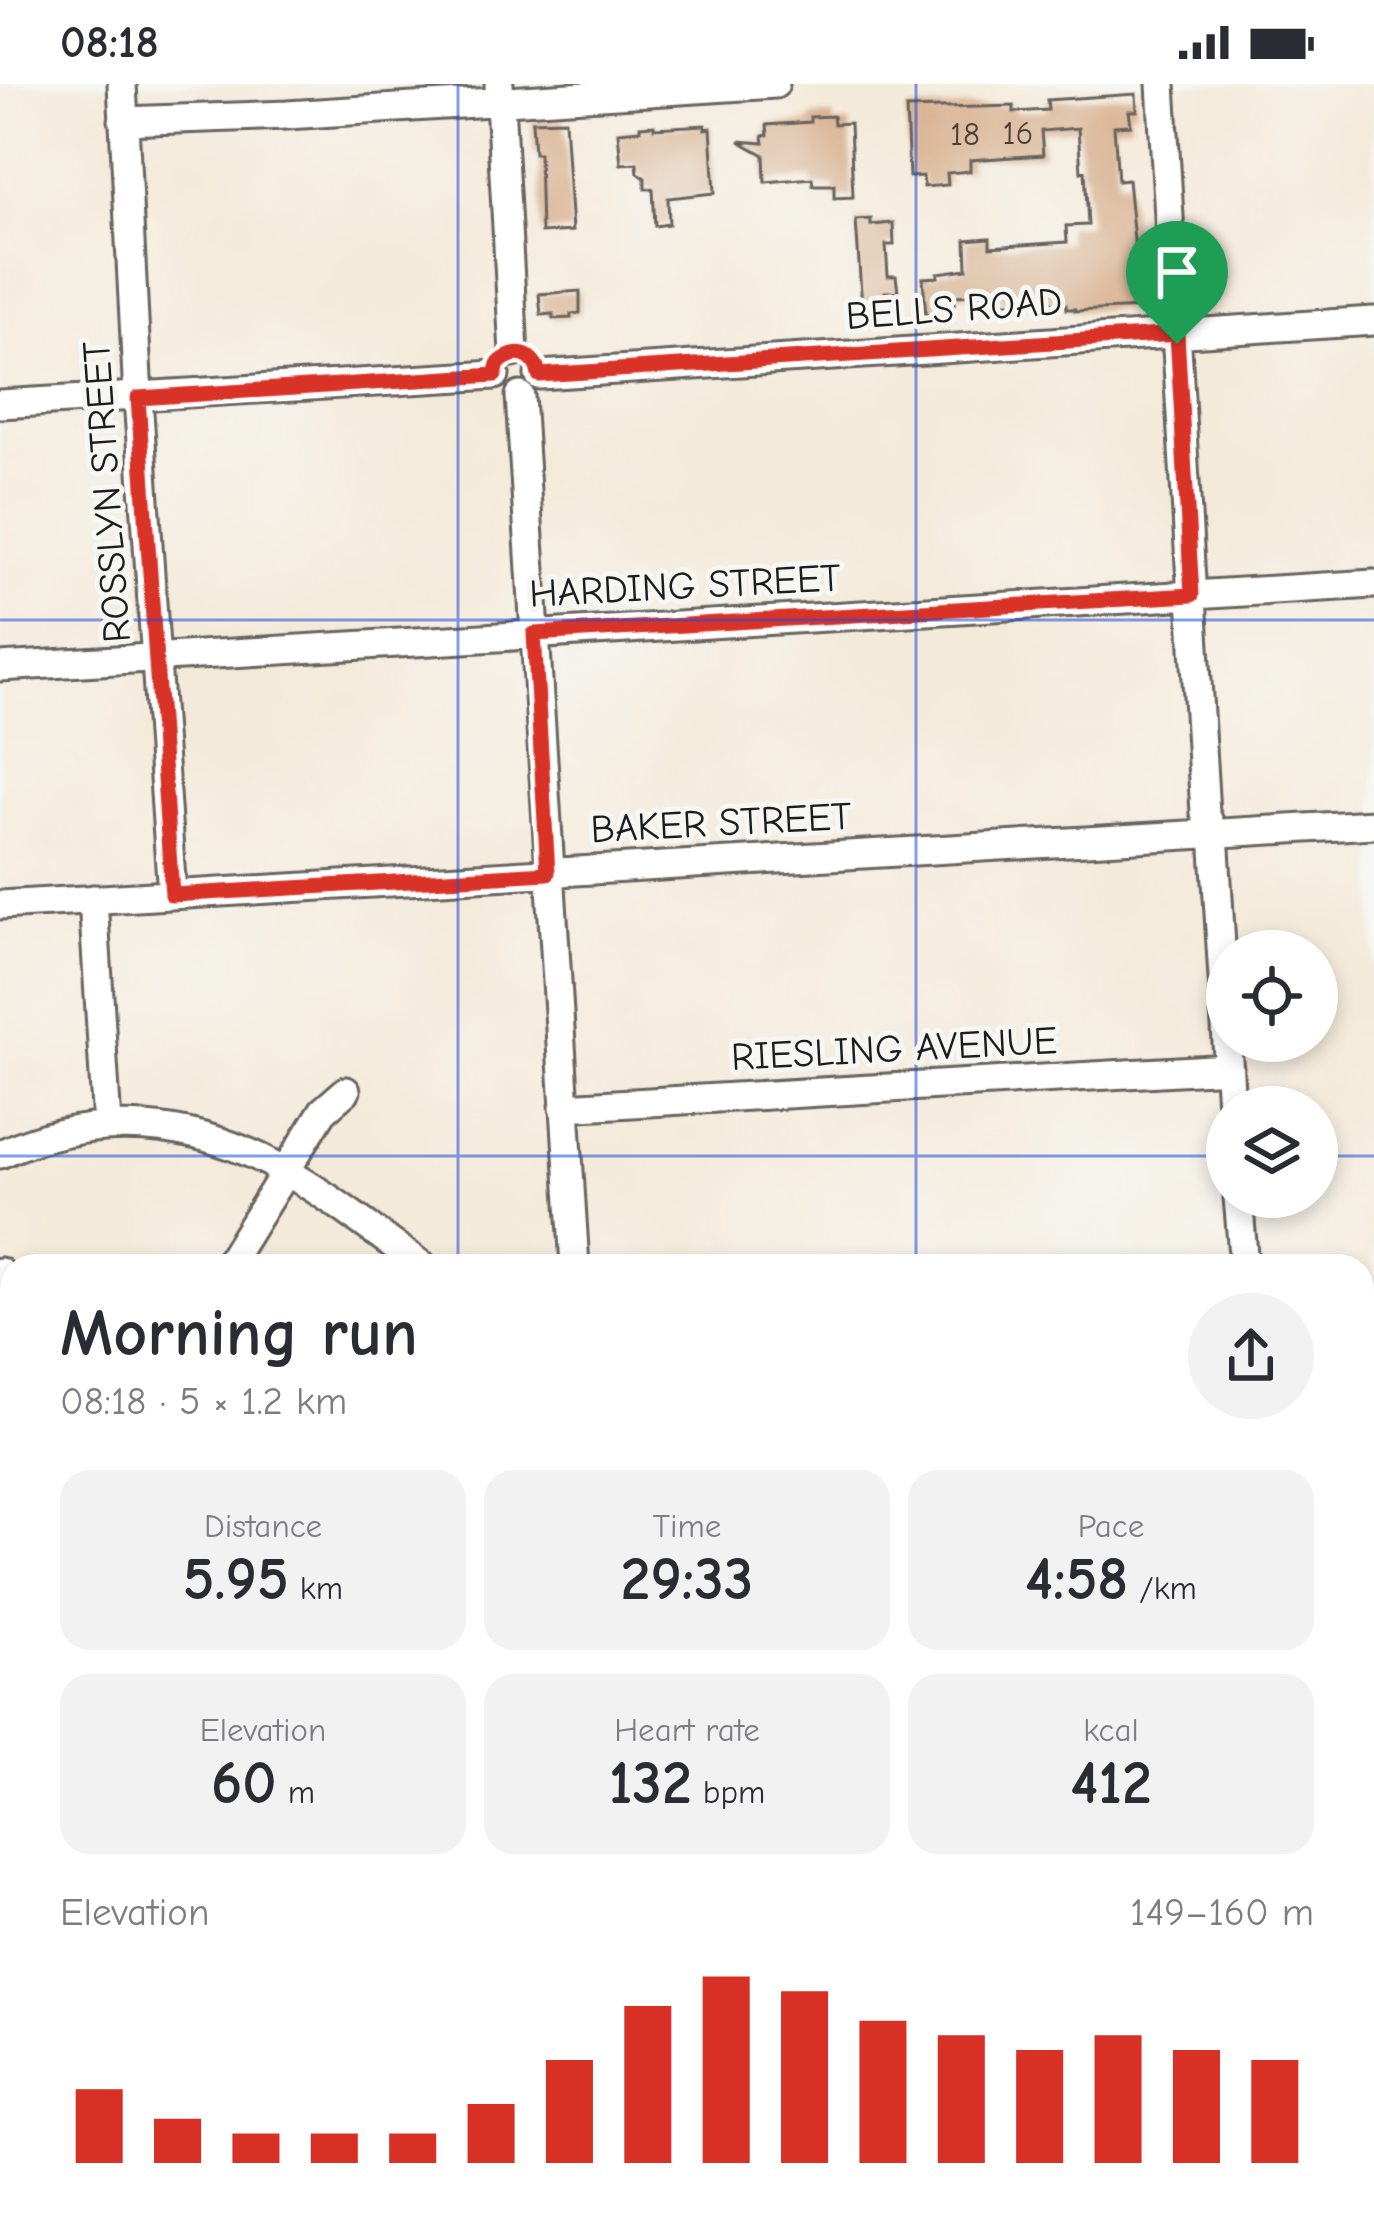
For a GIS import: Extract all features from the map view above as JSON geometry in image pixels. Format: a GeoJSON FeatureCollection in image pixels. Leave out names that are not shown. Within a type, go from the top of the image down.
{"type":"FeatureCollection","features":[{"type":"Feature","properties":{"kind":"street","name":"ROSSLYN STREET"},"geometry":{"type":"LineString","coordinates":[[122,84],[172,895]]}},
{"type":"Feature","properties":{"kind":"street"},"geometry":{"type":"LineString","coordinates":[[123,121],[287,115],[499,93],[775,84]]}},
{"type":"Feature","properties":{"kind":"street"},"geometry":{"type":"LineString","coordinates":[[1161,84],[1205,813],[1214,833],[1230,1086]]}},
{"type":"Feature","properties":{"kind":"street"},"geometry":{"type":"LineString","coordinates":[[499,93],[504,364],[500,389],[513,396],[530,386],[534,634],[574,1254]]}},
{"type":"Feature","properties":{"kind":"street","name":"BELLS ROAD"},"geometry":{"type":"LineString","coordinates":[[530,386],[1374,321]]}},
{"type":"Feature","properties":{"kind":"street"},"geometry":{"type":"LineString","coordinates":[[0,404],[138,398],[504,364]]}},
{"type":"Feature","properties":{"kind":"street","name":"HARDING STREET"},"geometry":{"type":"LineString","coordinates":[[0,667],[1374,584]]}},
{"type":"Feature","properties":{"kind":"street","name":"BAKER STREET"},"geometry":{"type":"LineString","coordinates":[[0,905],[1374,824]]}},
{"type":"Feature","properties":{"kind":"street"},"geometry":{"type":"LineString","coordinates":[[92,899],[107,1125]]}},
{"type":"Feature","properties":{"kind":"street","name":"RIESLING AVENUE"},"geometry":{"type":"LineString","coordinates":[[564,1107],[1228,1068]]}},
{"type":"Feature","properties":{"kind":"street"},"geometry":{"type":"LineString","coordinates":[[234,1254],[323,1111],[346,1091]]}},
{"type":"Feature","properties":{"kind":"street"},"geometry":{"type":"LineString","coordinates":[[0,1154],[24,1142],[107,1125],[171,1128],[224,1141],[286,1171],[406,1254]]}},
{"type":"Feature","properties":{"kind":"street"},"geometry":{"type":"LineString","coordinates":[[1240,1218],[1243,1254]]}},
{"type":"Feature","properties":{"kind":"building"},"geometry":{"type":"Polygon","coordinates":[[[1136,94],[1137,111],[1129,111],[1131,125],[1114,126],[1118,181],[1128,180],[1144,308],[1075,311],[1052,302],[1001,302],[1000,294],[954,296],[954,315],[926,316],[923,278],[967,269],[966,240],[990,238],[990,247],[1067,242],[1066,226],[1088,225],[1085,171],[1081,172],[1078,128],[1041,131],[1043,155],[970,160],[970,171],[947,173],[948,185],[924,187],[923,176],[909,177],[906,109],[1014,106],[1014,112],[1048,110],[1047,100],[1136,94]]]}},
{"type":"Feature","properties":{"kind":"building"},"geometry":{"type":"Polygon","coordinates":[[[833,116],[834,124],[850,123],[853,197],[834,198],[834,185],[813,185],[812,178],[765,182],[764,155],[739,141],[764,143],[767,125],[833,116]]]}},
{"type":"Feature","properties":{"kind":"building"},"geometry":{"type":"Polygon","coordinates":[[[565,120],[572,231],[541,233],[539,153],[534,153],[532,121],[565,120]]]}},
{"type":"Feature","properties":{"kind":"building"},"geometry":{"type":"Polygon","coordinates":[[[654,125],[711,128],[715,193],[668,198],[669,224],[655,226],[653,189],[645,189],[637,163],[621,164],[618,132],[654,125]]]}},
{"type":"Feature","properties":{"kind":"building"},"geometry":{"type":"Polygon","coordinates":[[[871,219],[871,225],[893,223],[894,245],[886,245],[888,276],[896,276],[898,292],[885,292],[885,305],[862,307],[856,220],[871,219]]]}},
{"type":"Feature","properties":{"kind":"building"},"geometry":{"type":"Polygon","coordinates":[[[580,291],[580,313],[553,319],[553,314],[541,315],[539,294],[580,291]]]}},
{"type":"Feature","properties":{"kind":"route"},"geometry":{"type":"LineString","coordinates":[[1177,334],[1177,344],[1192,595],[534,634],[548,873],[172,895],[138,398],[495,375],[498,364],[514,353],[534,361],[539,375],[1177,334]]}}]}
